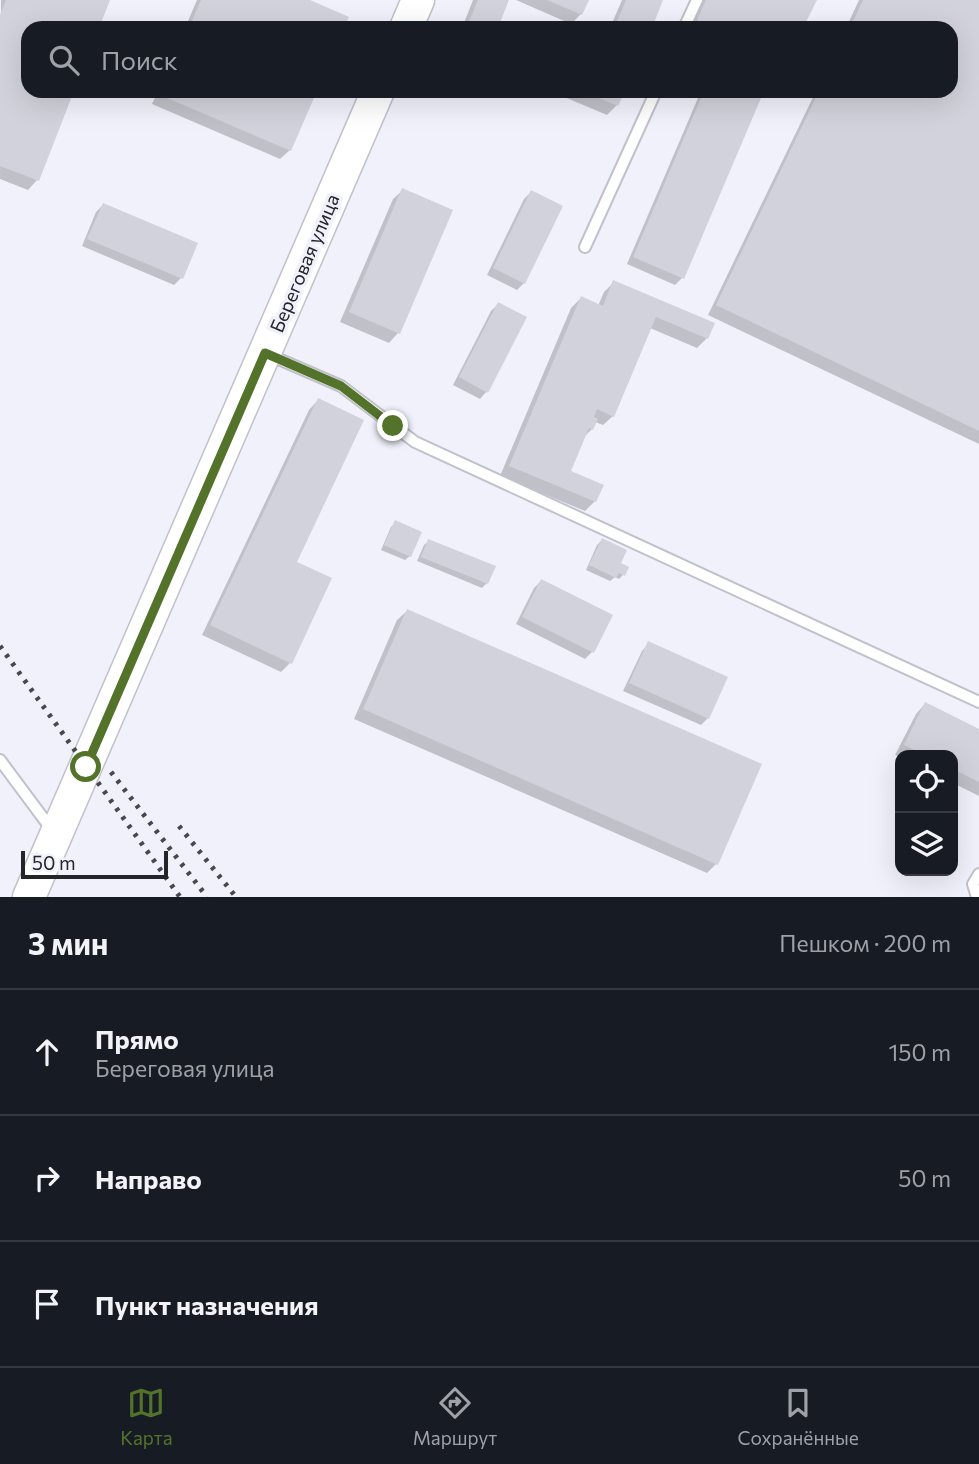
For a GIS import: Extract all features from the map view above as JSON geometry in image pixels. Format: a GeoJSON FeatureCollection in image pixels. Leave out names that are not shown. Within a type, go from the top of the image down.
{"type":"FeatureCollection","features":[{"type":"Feature","properties":{"kind":"street"},"geometry":{"type":"LineString","coordinates":[[409,21],[418,0]]}},
{"type":"Feature","properties":{"kind":"street","name":"Береговая улица"},"geometry":{"type":"LineString","coordinates":[[29,897],[375,98]]}},
{"type":"Feature","properties":{"kind":"lane"},"geometry":{"type":"LineString","coordinates":[[687,21],[697,0]]}},
{"type":"Feature","properties":{"kind":"lane"},"geometry":{"type":"LineString","coordinates":[[585,247],[653,98]]}},
{"type":"Feature","properties":{"kind":"lane"},"geometry":{"type":"LineString","coordinates":[[265,353],[341,386],[415,442],[979,702]]}},
{"type":"Feature","properties":{"kind":"lane"},"geometry":{"type":"LineString","coordinates":[[0,760],[56,835]]}},
{"type":"Feature","properties":{"kind":"lane"},"geometry":{"type":"LineString","coordinates":[[977,897],[974,884],[979,874]]}},
{"type":"Feature","properties":{"kind":"building"},"geometry":{"type":"Polygon","coordinates":[[[6,0],[110,0],[102,21],[21,21],[21,98],[71,98],[39,181],[0,166],[0,15],[6,0]]]}},
{"type":"Feature","properties":{"kind":"building"},"geometry":{"type":"Polygon","coordinates":[[[201,0],[310,0],[349,17],[347,21],[192,21],[201,0]]]}},
{"type":"Feature","properties":{"kind":"building"},"geometry":{"type":"Polygon","coordinates":[[[478,0],[509,0],[501,21],[469,21],[478,0]]]}},
{"type":"Feature","properties":{"kind":"building"},"geometry":{"type":"Polygon","coordinates":[[[547,0],[589,0],[582,15],[547,0]]]}},
{"type":"Feature","properties":{"kind":"building"},"geometry":{"type":"Polygon","coordinates":[[[626,0],[663,0],[655,21],[617,21],[626,0]]]}},
{"type":"Feature","properties":{"kind":"building"},"geometry":{"type":"Polygon","coordinates":[[[706,0],[817,0],[806,21],[697,20],[706,0]]]}},
{"type":"Feature","properties":{"kind":"building"},"geometry":{"type":"Polygon","coordinates":[[[863,0],[979,0],[979,431],[716,305],[816,98],[958,98],[958,21],[853,21],[863,0]]]}},
{"type":"Feature","properties":{"kind":"building"},"geometry":{"type":"Polygon","coordinates":[[[167,98],[314,98],[291,151],[167,98]]]}},
{"type":"Feature","properties":{"kind":"building"},"geometry":{"type":"Polygon","coordinates":[[[599,98],[622,98],[618,106],[599,98]]]}},
{"type":"Feature","properties":{"kind":"building"},"geometry":{"type":"Polygon","coordinates":[[[701,98],[761,98],[684,279],[633,257],[701,98]]]}},
{"type":"Feature","properties":{"kind":"building"},"geometry":{"type":"Polygon","coordinates":[[[402,188],[453,210],[400,334],[349,312],[402,188]]]}},
{"type":"Feature","properties":{"kind":"building"},"geometry":{"type":"Polygon","coordinates":[[[531,190],[563,206],[525,284],[493,268],[531,190]]]}},
{"type":"Feature","properties":{"kind":"building"},"geometry":{"type":"Polygon","coordinates":[[[103,203],[198,243],[183,279],[87,239],[103,203]]]}},
{"type":"Feature","properties":{"kind":"building"},"geometry":{"type":"Polygon","coordinates":[[[613,280],[715,323],[708,339],[656,317],[614,417],[597,409],[594,417],[598,419],[593,430],[589,428],[571,471],[604,485],[596,502],[509,466],[581,296],[603,306],[613,280]]]}},
{"type":"Feature","properties":{"kind":"building"},"geometry":{"type":"Polygon","coordinates":[[[498,302],[527,317],[488,393],[459,377],[498,302]]]}},
{"type":"Feature","properties":{"kind":"building"},"geometry":{"type":"Polygon","coordinates":[[[318,398],[364,420],[297,562],[332,578],[292,664],[210,625],[318,398]]]}},
{"type":"Feature","properties":{"kind":"building"},"geometry":{"type":"Polygon","coordinates":[[[395,520],[422,532],[411,557],[384,545],[395,520]]]}},
{"type":"Feature","properties":{"kind":"building"},"geometry":{"type":"Polygon","coordinates":[[[602,538],[627,550],[621,563],[629,567],[625,576],[619,573],[616,578],[589,565],[602,538]]]}},
{"type":"Feature","properties":{"kind":"building"},"geometry":{"type":"Polygon","coordinates":[[[428,539],[496,566],[488,584],[421,557],[428,539]]]}},
{"type":"Feature","properties":{"kind":"building"},"geometry":{"type":"Polygon","coordinates":[[[541,579],[613,615],[594,653],[522,617],[541,579]]]}},
{"type":"Feature","properties":{"kind":"building"},"geometry":{"type":"Polygon","coordinates":[[[407,609],[762,764],[718,865],[363,709],[407,609]]]}},
{"type":"Feature","properties":{"kind":"building"},"geometry":{"type":"Polygon","coordinates":[[[648,641],[728,677],[709,719],[629,683],[648,641]]]}},
{"type":"Feature","properties":{"kind":"building"},"geometry":{"type":"Polygon","coordinates":[[[925,702],[979,729],[979,782],[958,772],[958,750],[914,750],[904,745],[925,702]]]}},
{"type":"Feature","properties":{"kind":"railway"},"geometry":{"type":"LineString","coordinates":[[0,646],[180,897]]}},
{"type":"Feature","properties":{"kind":"railway"},"geometry":{"type":"LineString","coordinates":[[111,772],[207,897]]}},
{"type":"Feature","properties":{"kind":"railway"},"geometry":{"type":"LineString","coordinates":[[179,826],[236,897]]}},
{"type":"Feature","properties":{"kind":"route"},"geometry":{"type":"LineString","coordinates":[[86,767],[265,353],[341,386],[393,426]]}}]}
